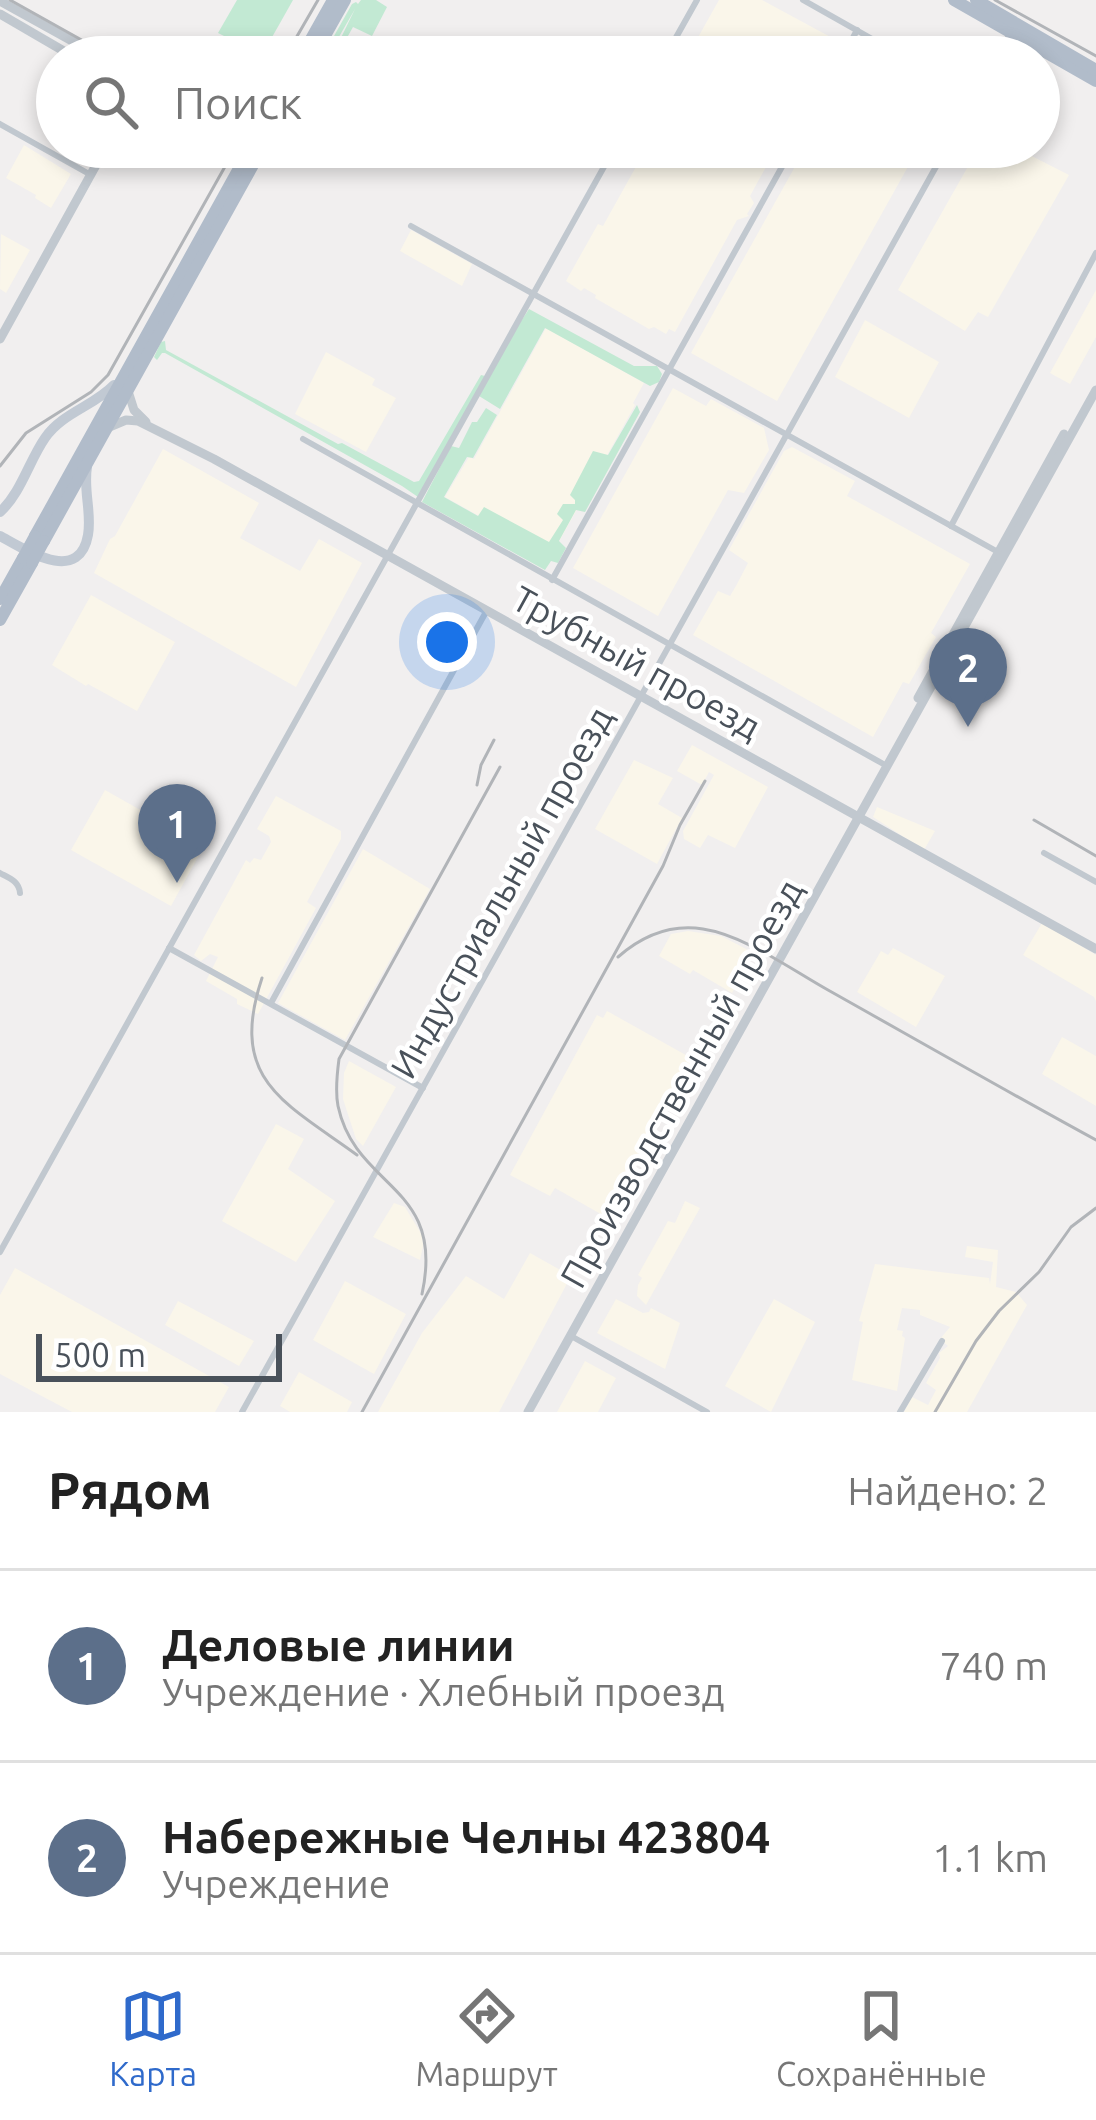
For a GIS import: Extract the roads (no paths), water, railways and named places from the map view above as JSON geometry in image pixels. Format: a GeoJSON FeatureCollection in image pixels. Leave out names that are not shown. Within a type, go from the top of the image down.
{"type":"FeatureCollection","features":[{"type":"Feature","properties":{"kind":"main road"},"geometry":{"type":"LineString","coordinates":[[315,36],[333,0]]}},
{"type":"Feature","properties":{"kind":"main road"},"geometry":{"type":"LineString","coordinates":[[319,36],[345,0]]}},
{"type":"Feature","properties":{"kind":"main road"},"geometry":{"type":"LineString","coordinates":[[954,0],[1019,36]]}},
{"type":"Feature","properties":{"kind":"main road"},"geometry":{"type":"LineString","coordinates":[[976,0],[1031,36]]}},
{"type":"Feature","properties":{"kind":"main road"},"geometry":{"type":"LineString","coordinates":[[1060,55],[1069,61]]}},
{"type":"Feature","properties":{"kind":"main road"},"geometry":{"type":"LineString","coordinates":[[1060,56],[1092,74]]}},
{"type":"Feature","properties":{"kind":"main road"},"geometry":{"type":"LineString","coordinates":[[191,266],[239,168]]}},
{"type":"Feature","properties":{"kind":"main road"},"geometry":{"type":"LineString","coordinates":[[39,539],[61,510],[176,293],[250,168]]}},
{"type":"Feature","properties":{"kind":"main road"},"geometry":{"type":"LineString","coordinates":[[0,620],[125,374],[176,293]]}},
{"type":"Feature","properties":{"kind":"main road"},"geometry":{"type":"LineString","coordinates":[[0,512],[10,503],[46,436],[109,392],[125,374]]}},
{"type":"Feature","properties":{"kind":"main road"},"geometry":{"type":"LineString","coordinates":[[2,536],[47,561],[62,562],[77,555],[88,536],[84,491],[88,462]]}},
{"type":"Feature","properties":{"kind":"main road"},"geometry":{"type":"LineString","coordinates":[[2,536],[46,555],[64,556],[77,547],[83,526],[79,506],[72,503],[61,510]]}},
{"type":"Feature","properties":{"kind":"main road"},"geometry":{"type":"LineString","coordinates":[[1,596],[27,561]]}},
{"type":"Feature","properties":{"kind":"street"},"geometry":{"type":"LineString","coordinates":[[677,36],[697,0]]}},
{"type":"Feature","properties":{"kind":"street"},"geometry":{"type":"LineString","coordinates":[[802,0],[867,36]]}},
{"type":"Feature","properties":{"kind":"street"},"geometry":{"type":"LineString","coordinates":[[0,1],[63,36]]}},
{"type":"Feature","properties":{"kind":"street"},"geometry":{"type":"LineString","coordinates":[[0,14],[37,36]]}},
{"type":"Feature","properties":{"kind":"street"},"geometry":{"type":"LineString","coordinates":[[854,36],[857,30]]}},
{"type":"Feature","properties":{"kind":"street"},"geometry":{"type":"LineString","coordinates":[[1009,36],[1011,32]]}},
{"type":"Feature","properties":{"kind":"street"},"geometry":{"type":"LineString","coordinates":[[0,124],[36,144]]}},
{"type":"Feature","properties":{"kind":"street"},"geometry":{"type":"LineString","coordinates":[[79,168],[91,175]]}},
{"type":"Feature","properties":{"kind":"street"},"geometry":{"type":"LineString","coordinates":[[0,339],[95,168]]}},
{"type":"Feature","properties":{"kind":"street"},"geometry":{"type":"LineString","coordinates":[[230,185],[236,168]]}},
{"type":"Feature","properties":{"kind":"street"},"geometry":{"type":"LineString","coordinates":[[0,1252],[603,168]]}},
{"type":"Feature","properties":{"kind":"street"},"geometry":{"type":"LineString","coordinates":[[552,580],[781,168]]}},
{"type":"Feature","properties":{"kind":"street","name":"Индустриальный проезд"},"geometry":{"type":"LineString","coordinates":[[242,1412],[935,168]]}},
{"type":"Feature","properties":{"kind":"street"},"geometry":{"type":"LineString","coordinates":[[411,226],[1001,554]]}},
{"type":"Feature","properties":{"kind":"street"},"geometry":{"type":"LineString","coordinates":[[951,526],[1096,254]]}},
{"type":"Feature","properties":{"kind":"street","name":"Производственный проезд"},"geometry":{"type":"LineString","coordinates":[[529,1412],[880,779],[1096,377]]}},
{"type":"Feature","properties":{"kind":"street","name":"Производственный проезд"},"geometry":{"type":"LineString","coordinates":[[1001,554],[1096,390]]}},
{"type":"Feature","properties":{"kind":"street"},"geometry":{"type":"LineString","coordinates":[[128,391],[134,410],[150,425]]}},
{"type":"Feature","properties":{"kind":"street"},"geometry":{"type":"LineString","coordinates":[[107,428],[126,420],[150,425]]}},
{"type":"Feature","properties":{"kind":"street","name":"Трубный проезд"},"geometry":{"type":"LineString","coordinates":[[150,425],[1096,949]]}},
{"type":"Feature","properties":{"kind":"street"},"geometry":{"type":"LineString","coordinates":[[303,440],[885,765]]}},
{"type":"Feature","properties":{"kind":"street"},"geometry":{"type":"LineString","coordinates":[[271,1004],[487,610]]}},
{"type":"Feature","properties":{"kind":"street"},"geometry":{"type":"LineString","coordinates":[[1044,854],[1096,882]]}},
{"type":"Feature","properties":{"kind":"street"},"geometry":{"type":"LineString","coordinates":[[0,873],[13,880],[20,892]]}},
{"type":"Feature","properties":{"kind":"street"},"geometry":{"type":"LineString","coordinates":[[170,948],[422,1088]]}},
{"type":"Feature","properties":{"kind":"street"},"geometry":{"type":"LineString","coordinates":[[571,1336],[694,1409],[707,1412]]}},
{"type":"Feature","properties":{"kind":"street"},"geometry":{"type":"LineString","coordinates":[[900,1412],[942,1341]]}},
{"type":"Feature","properties":{"kind":"tram line"},"geometry":{"type":"LineString","coordinates":[[10,0],[74,36]]}},
{"type":"Feature","properties":{"kind":"tram line"},"geometry":{"type":"LineString","coordinates":[[297,36],[318,0]]}},
{"type":"Feature","properties":{"kind":"tram line"},"geometry":{"type":"LineString","coordinates":[[995,0],[1060,36]]}},
{"type":"Feature","properties":{"kind":"tram line"},"geometry":{"type":"LineString","coordinates":[[1060,36],[1096,56]]}},
{"type":"Feature","properties":{"kind":"tram line"},"geometry":{"type":"LineString","coordinates":[[0,466],[26,433],[91,392],[108,375],[224,168]]}},
{"type":"Feature","properties":{"kind":"railway"},"geometry":{"type":"LineString","coordinates":[[477,785],[494,740]]}},
{"type":"Feature","properties":{"kind":"railway"},"geometry":{"type":"LineString","coordinates":[[422,1294],[426,1258],[422,1230],[411,1208],[348,1134],[337,1100],[339,1059],[500,767]]}},
{"type":"Feature","properties":{"kind":"railway"},"geometry":{"type":"LineString","coordinates":[[362,1412],[663,866],[705,781]]}},
{"type":"Feature","properties":{"kind":"railway"},"geometry":{"type":"LineString","coordinates":[[1034,820],[1096,856]]}},
{"type":"Feature","properties":{"kind":"railway"},"geometry":{"type":"LineString","coordinates":[[618,957],[647,938],[680,928],[735,938],[1096,1140]]}},
{"type":"Feature","properties":{"kind":"railway"},"geometry":{"type":"LineString","coordinates":[[262,978],[253,1013],[252,1041],[258,1065],[286,1103],[357,1155]]}},
{"type":"Feature","properties":{"kind":"railway"},"geometry":{"type":"LineString","coordinates":[[935,1412],[999,1311],[1039,1272],[1071,1227],[1096,1208]]}},
{"type":"Feature","properties":{"kind":"place","name":"Набережные Челны 423804"},"geometry":{"type":"Point","coordinates":[968,727]}},
{"type":"Feature","properties":{"kind":"place","name":"Деловые линии"},"geometry":{"type":"Point","coordinates":[177,883]}}]}
